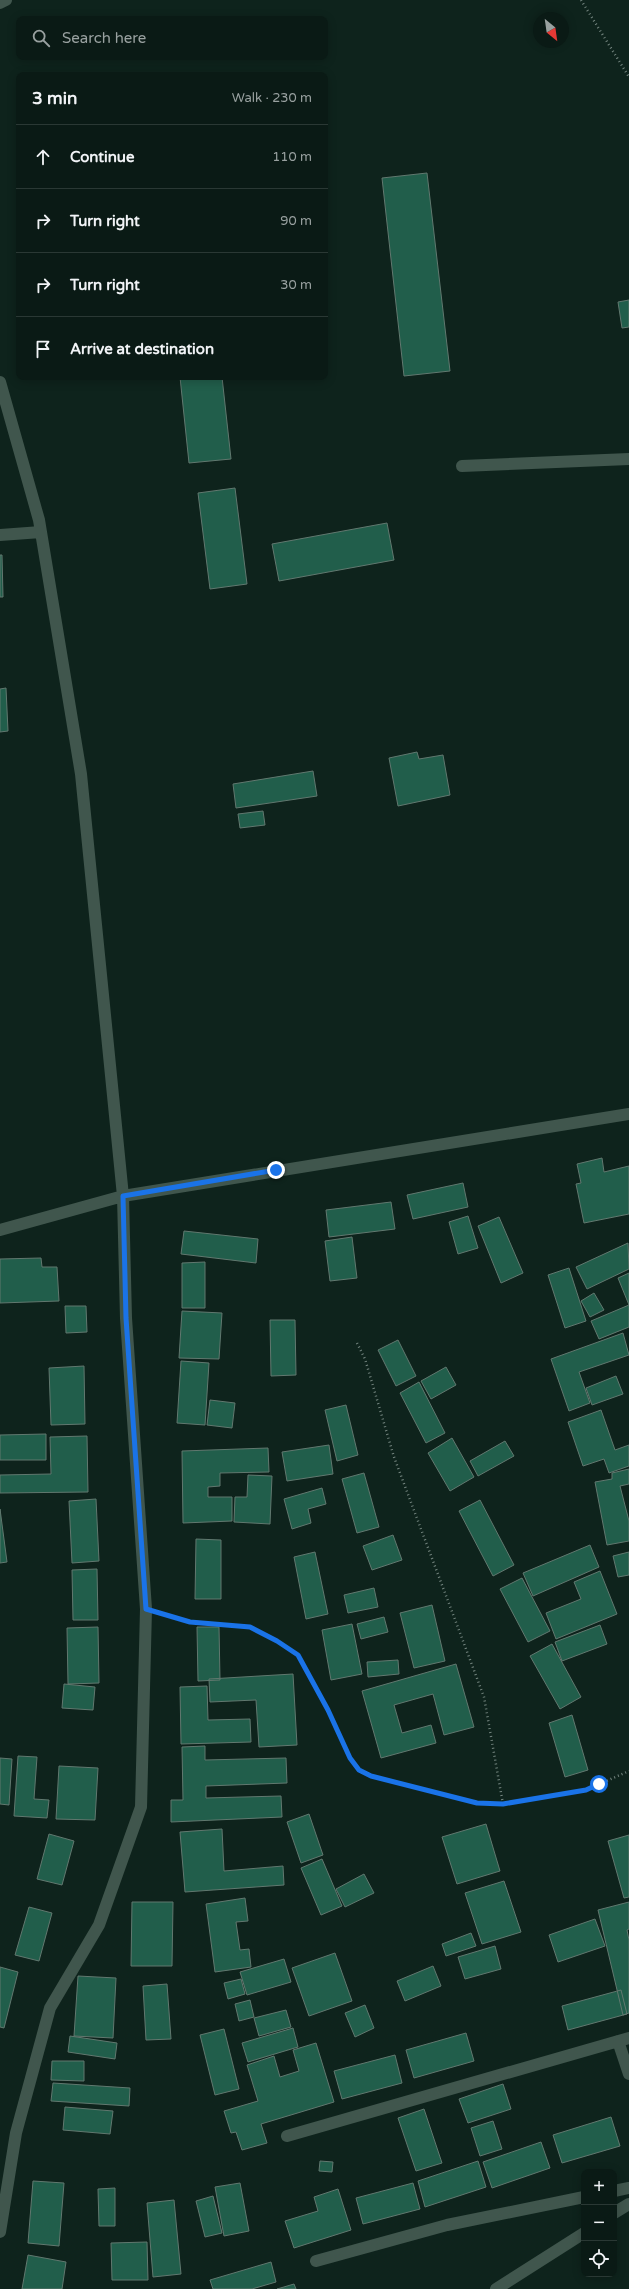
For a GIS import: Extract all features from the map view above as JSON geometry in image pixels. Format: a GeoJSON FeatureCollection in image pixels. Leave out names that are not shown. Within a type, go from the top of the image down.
{"type":"FeatureCollection","features":[{"type":"Feature","properties":{"kind":"street"},"geometry":{"type":"LineString","coordinates":[[0,3],[6,0]]}},
{"type":"Feature","properties":{"kind":"street"},"geometry":{"type":"LineString","coordinates":[[0,382],[41,532],[80,774],[123,1196],[126,1318],[146,1609],[141,1807],[99,1924],[50,2008],[16,2133],[0,2232]]}},
{"type":"Feature","properties":{"kind":"street"},"geometry":{"type":"LineString","coordinates":[[462,466],[629,459]]}},
{"type":"Feature","properties":{"kind":"street"},"geometry":{"type":"LineString","coordinates":[[0,535],[41,532]]}},
{"type":"Feature","properties":{"kind":"street"},"geometry":{"type":"LineString","coordinates":[[0,1230],[123,1196],[629,1114]]}},
{"type":"Feature","properties":{"kind":"street"},"geometry":{"type":"LineString","coordinates":[[287,2136],[623,2039],[629,2074]]}},
{"type":"Feature","properties":{"kind":"street"},"geometry":{"type":"LineString","coordinates":[[617,2190],[629,2188]]}},
{"type":"Feature","properties":{"kind":"street"},"geometry":{"type":"LineString","coordinates":[[316,2261],[447,2225],[581,2198]]}},
{"type":"Feature","properties":{"kind":"street"},"geometry":{"type":"LineString","coordinates":[[617,2211],[629,2204]]}},
{"type":"Feature","properties":{"kind":"street"},"geometry":{"type":"LineString","coordinates":[[496,2289],[581,2235]]}},
{"type":"Feature","properties":{"kind":"path"},"geometry":{"type":"LineString","coordinates":[[581,0],[629,77]]}},
{"type":"Feature","properties":{"kind":"path"},"geometry":{"type":"LineString","coordinates":[[357,1343],[364,1359],[394,1457],[484,1697],[503,1804]]}},
{"type":"Feature","properties":{"kind":"path"},"geometry":{"type":"LineString","coordinates":[[146,1609],[190,1622],[250,1627],[277,1641],[298,1655],[328,1710],[350,1758],[359,1770],[371,1776],[471,1801],[503,1804],[586,1790],[629,1771]]}},
{"type":"Feature","properties":{"kind":"building"},"geometry":{"type":"Polygon","coordinates":[[[427,173],[450,371],[404,376],[382,178],[427,173]]]}},
{"type":"Feature","properties":{"kind":"building"},"geometry":{"type":"Polygon","coordinates":[[[629,300],[629,327],[622,328],[618,302],[629,300]]]}},
{"type":"Feature","properties":{"kind":"building"},"geometry":{"type":"Polygon","coordinates":[[[180,380],[222,380],[231,459],[189,463],[180,380]]]}},
{"type":"Feature","properties":{"kind":"building"},"geometry":{"type":"Polygon","coordinates":[[[235,488],[247,584],[210,589],[198,493],[235,488]]]}},
{"type":"Feature","properties":{"kind":"building"},"geometry":{"type":"Polygon","coordinates":[[[387,523],[394,560],[279,581],[272,544],[387,523]]]}},
{"type":"Feature","properties":{"kind":"building"},"geometry":{"type":"Polygon","coordinates":[[[0,555],[2,555],[3,597],[0,597],[0,555]]]}},
{"type":"Feature","properties":{"kind":"building"},"geometry":{"type":"Polygon","coordinates":[[[6,688],[8,731],[0,732],[0,689],[6,688]]]}},
{"type":"Feature","properties":{"kind":"building"},"geometry":{"type":"Polygon","coordinates":[[[417,752],[419,759],[443,755],[450,795],[398,806],[389,758],[417,752]]]}},
{"type":"Feature","properties":{"kind":"building"},"geometry":{"type":"Polygon","coordinates":[[[313,771],[317,796],[236,808],[233,784],[313,771]]]}},
{"type":"Feature","properties":{"kind":"building"},"geometry":{"type":"Polygon","coordinates":[[[263,811],[265,825],[240,828],[238,814],[263,811]]]}},
{"type":"Feature","properties":{"kind":"building"},"geometry":{"type":"Polygon","coordinates":[[[602,1158],[604,1172],[629,1166],[629,1214],[584,1223],[576,1184],[581,1183],[577,1164],[602,1158]]]}},
{"type":"Feature","properties":{"kind":"building"},"geometry":{"type":"Polygon","coordinates":[[[463,1183],[468,1207],[413,1219],[407,1195],[463,1183]]]}},
{"type":"Feature","properties":{"kind":"building"},"geometry":{"type":"Polygon","coordinates":[[[391,1202],[395,1229],[329,1237],[326,1210],[391,1202]]]}},
{"type":"Feature","properties":{"kind":"building"},"geometry":{"type":"Polygon","coordinates":[[[468,1216],[478,1248],[458,1254],[449,1222],[468,1216]]]}},
{"type":"Feature","properties":{"kind":"building"},"geometry":{"type":"Polygon","coordinates":[[[499,1217],[523,1273],[501,1283],[478,1226],[499,1217]]]}},
{"type":"Feature","properties":{"kind":"building"},"geometry":{"type":"Polygon","coordinates":[[[184,1231],[258,1239],[256,1263],[181,1254],[184,1231]]]}},
{"type":"Feature","properties":{"kind":"building"},"geometry":{"type":"Polygon","coordinates":[[[352,1237],[357,1278],[330,1281],[325,1241],[352,1237]]]}},
{"type":"Feature","properties":{"kind":"building"},"geometry":{"type":"Polygon","coordinates":[[[628,1243],[629,1269],[587,1289],[576,1267],[628,1243]]]}},
{"type":"Feature","properties":{"kind":"building"},"geometry":{"type":"Polygon","coordinates":[[[41,1258],[42,1267],[57,1267],[59,1301],[0,1303],[0,1259],[41,1258]]]}},
{"type":"Feature","properties":{"kind":"building"},"geometry":{"type":"Polygon","coordinates":[[[205,1262],[205,1308],[182,1308],[182,1263],[205,1262]]]}},
{"type":"Feature","properties":{"kind":"building"},"geometry":{"type":"Polygon","coordinates":[[[569,1268],[586,1321],[565,1328],[548,1275],[569,1268]]]}},
{"type":"Feature","properties":{"kind":"building"},"geometry":{"type":"Polygon","coordinates":[[[629,1273],[629,1305],[618,1278],[629,1273]]]}},
{"type":"Feature","properties":{"kind":"building"},"geometry":{"type":"Polygon","coordinates":[[[594,1293],[604,1310],[590,1317],[581,1301],[594,1293]]]}},
{"type":"Feature","properties":{"kind":"building"},"geometry":{"type":"Polygon","coordinates":[[[629,1305],[629,1327],[599,1339],[591,1321],[629,1305]]]}},
{"type":"Feature","properties":{"kind":"building"},"geometry":{"type":"Polygon","coordinates":[[[65,1306],[86,1306],[87,1332],[66,1333],[65,1306]]]}},
{"type":"Feature","properties":{"kind":"building"},"geometry":{"type":"Polygon","coordinates":[[[182,1311],[222,1313],[219,1359],[179,1358],[182,1311]]]}},
{"type":"Feature","properties":{"kind":"building"},"geometry":{"type":"Polygon","coordinates":[[[270,1320],[295,1320],[296,1375],[271,1376],[270,1320]]]}},
{"type":"Feature","properties":{"kind":"building"},"geometry":{"type":"Polygon","coordinates":[[[623,1333],[629,1355],[579,1372],[590,1403],[569,1411],[551,1359],[623,1333]]]}},
{"type":"Feature","properties":{"kind":"building"},"geometry":{"type":"Polygon","coordinates":[[[398,1340],[416,1376],[396,1386],[378,1350],[398,1340]]]}},
{"type":"Feature","properties":{"kind":"building"},"geometry":{"type":"Polygon","coordinates":[[[181,1361],[209,1363],[205,1425],[177,1423],[181,1361]]]}},
{"type":"Feature","properties":{"kind":"building"},"geometry":{"type":"Polygon","coordinates":[[[84,1366],[85,1424],[51,1425],[49,1368],[84,1366]]]}},
{"type":"Feature","properties":{"kind":"building"},"geometry":{"type":"Polygon","coordinates":[[[446,1367],[456,1385],[431,1399],[421,1381],[446,1367]]]}},
{"type":"Feature","properties":{"kind":"building"},"geometry":{"type":"Polygon","coordinates":[[[616,1376],[623,1394],[592,1405],[586,1388],[616,1376]]]}},
{"type":"Feature","properties":{"kind":"building"},"geometry":{"type":"Polygon","coordinates":[[[419,1382],[445,1433],[426,1443],[400,1393],[419,1382]]]}},
{"type":"Feature","properties":{"kind":"building"},"geometry":{"type":"Polygon","coordinates":[[[210,1400],[235,1403],[232,1428],[207,1425],[210,1400]]]}},
{"type":"Feature","properties":{"kind":"building"},"geometry":{"type":"Polygon","coordinates":[[[346,1405],[358,1455],[337,1461],[325,1410],[346,1405]]]}},
{"type":"Feature","properties":{"kind":"building"},"geometry":{"type":"Polygon","coordinates":[[[601,1410],[615,1450],[629,1445],[629,1466],[609,1473],[604,1459],[583,1466],[568,1422],[601,1410]]]}},
{"type":"Feature","properties":{"kind":"building"},"geometry":{"type":"Polygon","coordinates":[[[46,1434],[46,1460],[0,1460],[0,1435],[46,1434]]]}},
{"type":"Feature","properties":{"kind":"building"},"geometry":{"type":"Polygon","coordinates":[[[87,1436],[88,1492],[0,1493],[0,1475],[51,1474],[50,1437],[87,1436]]]}},
{"type":"Feature","properties":{"kind":"building"},"geometry":{"type":"Polygon","coordinates":[[[452,1438],[474,1477],[450,1491],[428,1453],[452,1438]]]}},
{"type":"Feature","properties":{"kind":"building"},"geometry":{"type":"Polygon","coordinates":[[[505,1441],[514,1456],[478,1476],[470,1461],[505,1441]]]}},
{"type":"Feature","properties":{"kind":"building"},"geometry":{"type":"Polygon","coordinates":[[[329,1445],[333,1474],[287,1481],[282,1452],[329,1445]]]}},
{"type":"Feature","properties":{"kind":"building"},"geometry":{"type":"Polygon","coordinates":[[[268,1448],[269,1472],[220,1473],[220,1486],[208,1487],[208,1497],[232,1497],[232,1521],[183,1523],[182,1451],[268,1448]]]}},
{"type":"Feature","properties":{"kind":"building"},"geometry":{"type":"Polygon","coordinates":[[[629,1469],[629,1484],[620,1486],[629,1521],[629,1541],[607,1545],[595,1482],[612,1479],[612,1473],[629,1469]]]}},
{"type":"Feature","properties":{"kind":"building"},"geometry":{"type":"Polygon","coordinates":[[[364,1473],[379,1527],[357,1533],[342,1479],[364,1473]]]}},
{"type":"Feature","properties":{"kind":"building"},"geometry":{"type":"Polygon","coordinates":[[[248,1475],[272,1476],[270,1524],[234,1522],[235,1497],[247,1497],[248,1475]]]}},
{"type":"Feature","properties":{"kind":"building"},"geometry":{"type":"Polygon","coordinates":[[[322,1488],[326,1504],[308,1509],[311,1523],[292,1529],[284,1499],[322,1488]]]}},
{"type":"Feature","properties":{"kind":"building"},"geometry":{"type":"Polygon","coordinates":[[[96,1499],[99,1561],[72,1563],[69,1501],[96,1499]]]}},
{"type":"Feature","properties":{"kind":"building"},"geometry":{"type":"Polygon","coordinates":[[[480,1500],[514,1565],[493,1576],[459,1511],[480,1500]]]}},
{"type":"Feature","properties":{"kind":"building"},"geometry":{"type":"Polygon","coordinates":[[[0,1509],[7,1562],[0,1563],[0,1509]]]}},
{"type":"Feature","properties":{"kind":"building"},"geometry":{"type":"Polygon","coordinates":[[[393,1535],[402,1560],[372,1570],[363,1546],[393,1535]]]}},
{"type":"Feature","properties":{"kind":"building"},"geometry":{"type":"Polygon","coordinates":[[[196,1539],[221,1540],[221,1599],[195,1599],[196,1539]]]}},
{"type":"Feature","properties":{"kind":"building"},"geometry":{"type":"Polygon","coordinates":[[[590,1545],[599,1567],[533,1596],[523,1573],[590,1545]]]}},
{"type":"Feature","properties":{"kind":"building"},"geometry":{"type":"Polygon","coordinates":[[[315,1552],[328,1614],[306,1619],[294,1557],[315,1552]]]}},
{"type":"Feature","properties":{"kind":"building"},"geometry":{"type":"Polygon","coordinates":[[[629,1552],[629,1575],[618,1577],[613,1556],[629,1552]]]}},
{"type":"Feature","properties":{"kind":"building"},"geometry":{"type":"Polygon","coordinates":[[[97,1569],[98,1620],[73,1620],[72,1570],[97,1569]]]}},
{"type":"Feature","properties":{"kind":"building"},"geometry":{"type":"Polygon","coordinates":[[[600,1571],[617,1614],[556,1639],[546,1613],[581,1599],[574,1582],[600,1571]]]}},
{"type":"Feature","properties":{"kind":"building"},"geometry":{"type":"Polygon","coordinates":[[[522,1578],[550,1631],[528,1642],[500,1589],[522,1578]]]}},
{"type":"Feature","properties":{"kind":"building"},"geometry":{"type":"Polygon","coordinates":[[[374,1588],[378,1607],[348,1613],[344,1595],[374,1588]]]}},
{"type":"Feature","properties":{"kind":"building"},"geometry":{"type":"Polygon","coordinates":[[[432,1605],[445,1661],[414,1668],[400,1613],[432,1605]]]}},
{"type":"Feature","properties":{"kind":"building"},"geometry":{"type":"Polygon","coordinates":[[[384,1617],[388,1632],[361,1639],[357,1624],[384,1617]]]}},
{"type":"Feature","properties":{"kind":"building"},"geometry":{"type":"Polygon","coordinates":[[[352,1624],[362,1674],[331,1680],[322,1630],[352,1624]]]}},
{"type":"Feature","properties":{"kind":"building"},"geometry":{"type":"Polygon","coordinates":[[[600,1625],[607,1644],[562,1661],[555,1642],[600,1625]]]}},
{"type":"Feature","properties":{"kind":"building"},"geometry":{"type":"Polygon","coordinates":[[[98,1627],[99,1683],[68,1684],[67,1628],[98,1627]]]}},
{"type":"Feature","properties":{"kind":"building"},"geometry":{"type":"Polygon","coordinates":[[[197,1627],[219,1627],[220,1680],[198,1681],[197,1627]]]}},
{"type":"Feature","properties":{"kind":"building"},"geometry":{"type":"Polygon","coordinates":[[[552,1644],[581,1697],[560,1709],[530,1656],[552,1644]]]}},
{"type":"Feature","properties":{"kind":"building"},"geometry":{"type":"Polygon","coordinates":[[[398,1660],[399,1674],[368,1677],[367,1662],[398,1660]]]}},
{"type":"Feature","properties":{"kind":"building"},"geometry":{"type":"Polygon","coordinates":[[[456,1664],[474,1727],[444,1735],[433,1694],[394,1705],[402,1733],[431,1725],[436,1743],[381,1758],[362,1691],[456,1664]]]}},
{"type":"Feature","properties":{"kind":"building"},"geometry":{"type":"Polygon","coordinates":[[[293,1674],[297,1745],[259,1747],[256,1700],[210,1702],[209,1679],[293,1674]]]}},
{"type":"Feature","properties":{"kind":"building"},"geometry":{"type":"Polygon","coordinates":[[[64,1684],[95,1687],[93,1710],[62,1708],[64,1684]]]}},
{"type":"Feature","properties":{"kind":"building"},"geometry":{"type":"Polygon","coordinates":[[[207,1686],[208,1720],[250,1719],[251,1742],[181,1744],[180,1687],[207,1686]]]}},
{"type":"Feature","properties":{"kind":"building"},"geometry":{"type":"Polygon","coordinates":[[[572,1715],[588,1770],[565,1777],[549,1723],[572,1715]]]}},
{"type":"Feature","properties":{"kind":"building"},"geometry":{"type":"Polygon","coordinates":[[[205,1746],[205,1760],[286,1758],[287,1783],[206,1786],[206,1798],[281,1796],[282,1817],[171,1822],[171,1800],[183,1800],[182,1747],[205,1746]]]}},
{"type":"Feature","properties":{"kind":"building"},"geometry":{"type":"Polygon","coordinates":[[[18,1756],[37,1757],[34,1799],[49,1800],[47,1818],[14,1816],[18,1756]]]}},
{"type":"Feature","properties":{"kind":"building"},"geometry":{"type":"Polygon","coordinates":[[[0,1758],[12,1759],[9,1805],[0,1804],[0,1758]]]}},
{"type":"Feature","properties":{"kind":"building"},"geometry":{"type":"Polygon","coordinates":[[[59,1766],[98,1768],[95,1820],[56,1819],[59,1766]]]}},
{"type":"Feature","properties":{"kind":"building"},"geometry":{"type":"Polygon","coordinates":[[[309,1814],[323,1855],[301,1863],[287,1822],[309,1814]]]}},
{"type":"Feature","properties":{"kind":"building"},"geometry":{"type":"Polygon","coordinates":[[[486,1824],[500,1871],[457,1884],[442,1837],[486,1824]]]}},
{"type":"Feature","properties":{"kind":"building"},"geometry":{"type":"Polygon","coordinates":[[[222,1829],[224,1871],[283,1866],[284,1885],[185,1892],[180,1832],[222,1829]]]}},
{"type":"Feature","properties":{"kind":"building"},"geometry":{"type":"Polygon","coordinates":[[[49,1834],[74,1841],[62,1885],[37,1879],[49,1834]]]}},
{"type":"Feature","properties":{"kind":"building"},"geometry":{"type":"Polygon","coordinates":[[[629,1835],[629,1897],[624,1898],[608,1841],[629,1835]]]}},
{"type":"Feature","properties":{"kind":"building"},"geometry":{"type":"Polygon","coordinates":[[[322,1859],[342,1906],[321,1915],[301,1868],[322,1859]]]}},
{"type":"Feature","properties":{"kind":"building"},"geometry":{"type":"Polygon","coordinates":[[[364,1874],[374,1893],[345,1907],[336,1889],[364,1874]]]}},
{"type":"Feature","properties":{"kind":"building"},"geometry":{"type":"Polygon","coordinates":[[[504,1881],[521,1932],[482,1944],[465,1893],[504,1881]]]}},
{"type":"Feature","properties":{"kind":"building"},"geometry":{"type":"Polygon","coordinates":[[[245,1898],[248,1921],[236,1922],[240,1950],[249,1949],[251,1967],[215,1972],[206,1904],[245,1898]]]}},
{"type":"Feature","properties":{"kind":"building"},"geometry":{"type":"Polygon","coordinates":[[[132,1902],[173,1902],[172,1966],[131,1966],[132,1902]]]}},
{"type":"Feature","properties":{"kind":"building"},"geometry":{"type":"Polygon","coordinates":[[[629,1902],[629,1929],[627,1930],[629,1940],[629,2013],[623,2015],[598,1910],[629,1902]]]}},
{"type":"Feature","properties":{"kind":"building"},"geometry":{"type":"Polygon","coordinates":[[[29,1907],[52,1913],[39,1961],[15,1955],[29,1907]]]}},
{"type":"Feature","properties":{"kind":"building"},"geometry":{"type":"Polygon","coordinates":[[[595,1919],[605,1946],[558,1962],[549,1935],[595,1919]]]}},
{"type":"Feature","properties":{"kind":"building"},"geometry":{"type":"Polygon","coordinates":[[[471,1933],[476,1946],[446,1956],[442,1944],[471,1933]]]}},
{"type":"Feature","properties":{"kind":"building"},"geometry":{"type":"Polygon","coordinates":[[[495,1946],[501,1969],[465,1979],[458,1957],[495,1946]]]}},
{"type":"Feature","properties":{"kind":"building"},"geometry":{"type":"Polygon","coordinates":[[[335,1953],[352,2001],[309,2016],[292,1968],[335,1953]]]}},
{"type":"Feature","properties":{"kind":"building"},"geometry":{"type":"Polygon","coordinates":[[[284,1959],[291,1982],[247,1995],[240,1972],[284,1959]]]}},
{"type":"Feature","properties":{"kind":"building"},"geometry":{"type":"Polygon","coordinates":[[[433,1966],[441,1986],[405,2001],[397,1981],[433,1966]]]}},
{"type":"Feature","properties":{"kind":"building"},"geometry":{"type":"Polygon","coordinates":[[[0,1967],[18,1972],[4,2028],[0,2027],[0,1967]]]}},
{"type":"Feature","properties":{"kind":"building"},"geometry":{"type":"Polygon","coordinates":[[[78,1976],[116,1978],[113,2038],[74,2036],[78,1976]]]}},
{"type":"Feature","properties":{"kind":"building"},"geometry":{"type":"Polygon","coordinates":[[[241,1979],[245,1994],[228,1999],[224,1983],[241,1979]]]}},
{"type":"Feature","properties":{"kind":"building"},"geometry":{"type":"Polygon","coordinates":[[[167,1984],[171,2039],[146,2040],[143,1986],[167,1984]]]}},
{"type":"Feature","properties":{"kind":"building"},"geometry":{"type":"Polygon","coordinates":[[[621,1990],[627,2014],[568,2030],[562,2006],[621,1990]]]}},
{"type":"Feature","properties":{"kind":"building"},"geometry":{"type":"Polygon","coordinates":[[[250,2000],[254,2017],[239,2021],[235,2004],[250,2000]]]}},
{"type":"Feature","properties":{"kind":"building"},"geometry":{"type":"Polygon","coordinates":[[[365,2005],[374,2028],[355,2037],[345,2013],[365,2005]]]}},
{"type":"Feature","properties":{"kind":"building"},"geometry":{"type":"Polygon","coordinates":[[[286,2010],[291,2027],[259,2036],[254,2018],[286,2010]]]}},
{"type":"Feature","properties":{"kind":"building"},"geometry":{"type":"Polygon","coordinates":[[[293,2028],[298,2047],[248,2062],[242,2043],[293,2028]]]}},
{"type":"Feature","properties":{"kind":"building"},"geometry":{"type":"Polygon","coordinates":[[[224,2029],[239,2089],[215,2095],[200,2035],[224,2029]]]}},
{"type":"Feature","properties":{"kind":"building"},"geometry":{"type":"Polygon","coordinates":[[[466,2033],[474,2061],[414,2078],[406,2050],[466,2033]]]}},
{"type":"Feature","properties":{"kind":"building"},"geometry":{"type":"Polygon","coordinates":[[[70,2036],[117,2043],[115,2059],[68,2052],[70,2036]]]}},
{"type":"Feature","properties":{"kind":"building"},"geometry":{"type":"Polygon","coordinates":[[[316,2043],[334,2102],[261,2124],[267,2143],[242,2150],[236,2132],[231,2133],[224,2111],[258,2101],[247,2065],[274,2056],[280,2077],[299,2071],[293,2050],[316,2043]]]}},
{"type":"Feature","properties":{"kind":"building"},"geometry":{"type":"Polygon","coordinates":[[[395,2055],[402,2083],[342,2099],[334,2071],[395,2055]]]}},
{"type":"Feature","properties":{"kind":"building"},"geometry":{"type":"Polygon","coordinates":[[[52,2061],[84,2061],[84,2081],[51,2080],[52,2061]]]}},
{"type":"Feature","properties":{"kind":"building"},"geometry":{"type":"Polygon","coordinates":[[[53,2083],[130,2088],[129,2106],[51,2101],[53,2083]]]}},
{"type":"Feature","properties":{"kind":"building"},"geometry":{"type":"Polygon","coordinates":[[[503,2084],[511,2109],[468,2123],[459,2099],[503,2084]]]}},
{"type":"Feature","properties":{"kind":"building"},"geometry":{"type":"Polygon","coordinates":[[[65,2107],[113,2111],[110,2134],[63,2130],[65,2107]]]}},
{"type":"Feature","properties":{"kind":"building"},"geometry":{"type":"Polygon","coordinates":[[[424,2109],[442,2163],[416,2171],[398,2118],[424,2109]]]}},
{"type":"Feature","properties":{"kind":"building"},"geometry":{"type":"Polygon","coordinates":[[[611,2117],[620,2146],[562,2163],[553,2135],[611,2117]]]}},
{"type":"Feature","properties":{"kind":"building"},"geometry":{"type":"Polygon","coordinates":[[[493,2121],[502,2149],[480,2156],[471,2128],[493,2121]]]}},
{"type":"Feature","properties":{"kind":"building"},"geometry":{"type":"Polygon","coordinates":[[[541,2142],[550,2168],[492,2188],[483,2162],[541,2142]]]}},
{"type":"Feature","properties":{"kind":"building"},"geometry":{"type":"Polygon","coordinates":[[[320,2161],[333,2162],[332,2172],[319,2171],[320,2161]]]}},
{"type":"Feature","properties":{"kind":"building"},"geometry":{"type":"Polygon","coordinates":[[[478,2161],[486,2187],[425,2207],[418,2181],[478,2161]]]}},
{"type":"Feature","properties":{"kind":"building"},"geometry":{"type":"Polygon","coordinates":[[[33,2181],[64,2183],[59,2246],[28,2243],[33,2181]]]}},
{"type":"Feature","properties":{"kind":"building"},"geometry":{"type":"Polygon","coordinates":[[[240,2183],[249,2231],[224,2236],[215,2187],[240,2183]]]}},
{"type":"Feature","properties":{"kind":"building"},"geometry":{"type":"Polygon","coordinates":[[[413,2183],[420,2209],[363,2224],[356,2198],[413,2183]]]}},
{"type":"Feature","properties":{"kind":"building"},"geometry":{"type":"Polygon","coordinates":[[[115,2188],[115,2226],[99,2226],[98,2189],[115,2188]]]}},
{"type":"Feature","properties":{"kind":"building"},"geometry":{"type":"Polygon","coordinates":[[[338,2189],[351,2230],[294,2248],[285,2221],[318,2211],[314,2197],[338,2189]]]}},
{"type":"Feature","properties":{"kind":"building"},"geometry":{"type":"Polygon","coordinates":[[[213,2196],[222,2233],[205,2237],[196,2201],[213,2196]]]}},
{"type":"Feature","properties":{"kind":"building"},"geometry":{"type":"Polygon","coordinates":[[[174,2200],[181,2274],[153,2277],[147,2203],[174,2200]]]}},
{"type":"Feature","properties":{"kind":"building"},"geometry":{"type":"Polygon","coordinates":[[[147,2242],[148,2280],[112,2280],[111,2243],[147,2242]]]}},
{"type":"Feature","properties":{"kind":"building"},"geometry":{"type":"Polygon","coordinates":[[[28,2255],[66,2262],[62,2289],[22,2289],[28,2255]]]}},
{"type":"Feature","properties":{"kind":"building"},"geometry":{"type":"Polygon","coordinates":[[[271,2262],[276,2282],[252,2289],[213,2289],[210,2280],[271,2262]]]}},
{"type":"Feature","properties":{"kind":"building"},"geometry":{"type":"Polygon","coordinates":[[[294,2284],[296,2289],[277,2289],[294,2284]]]}},
{"type":"Feature","properties":{"kind":"route"},"geometry":{"type":"LineString","coordinates":[[276,1170],[123,1196],[126,1318],[146,1609],[190,1622],[250,1627],[277,1641],[298,1655],[328,1710],[350,1758],[359,1770],[371,1776],[477,1803],[503,1804],[586,1790],[599,1784]]}}]}
